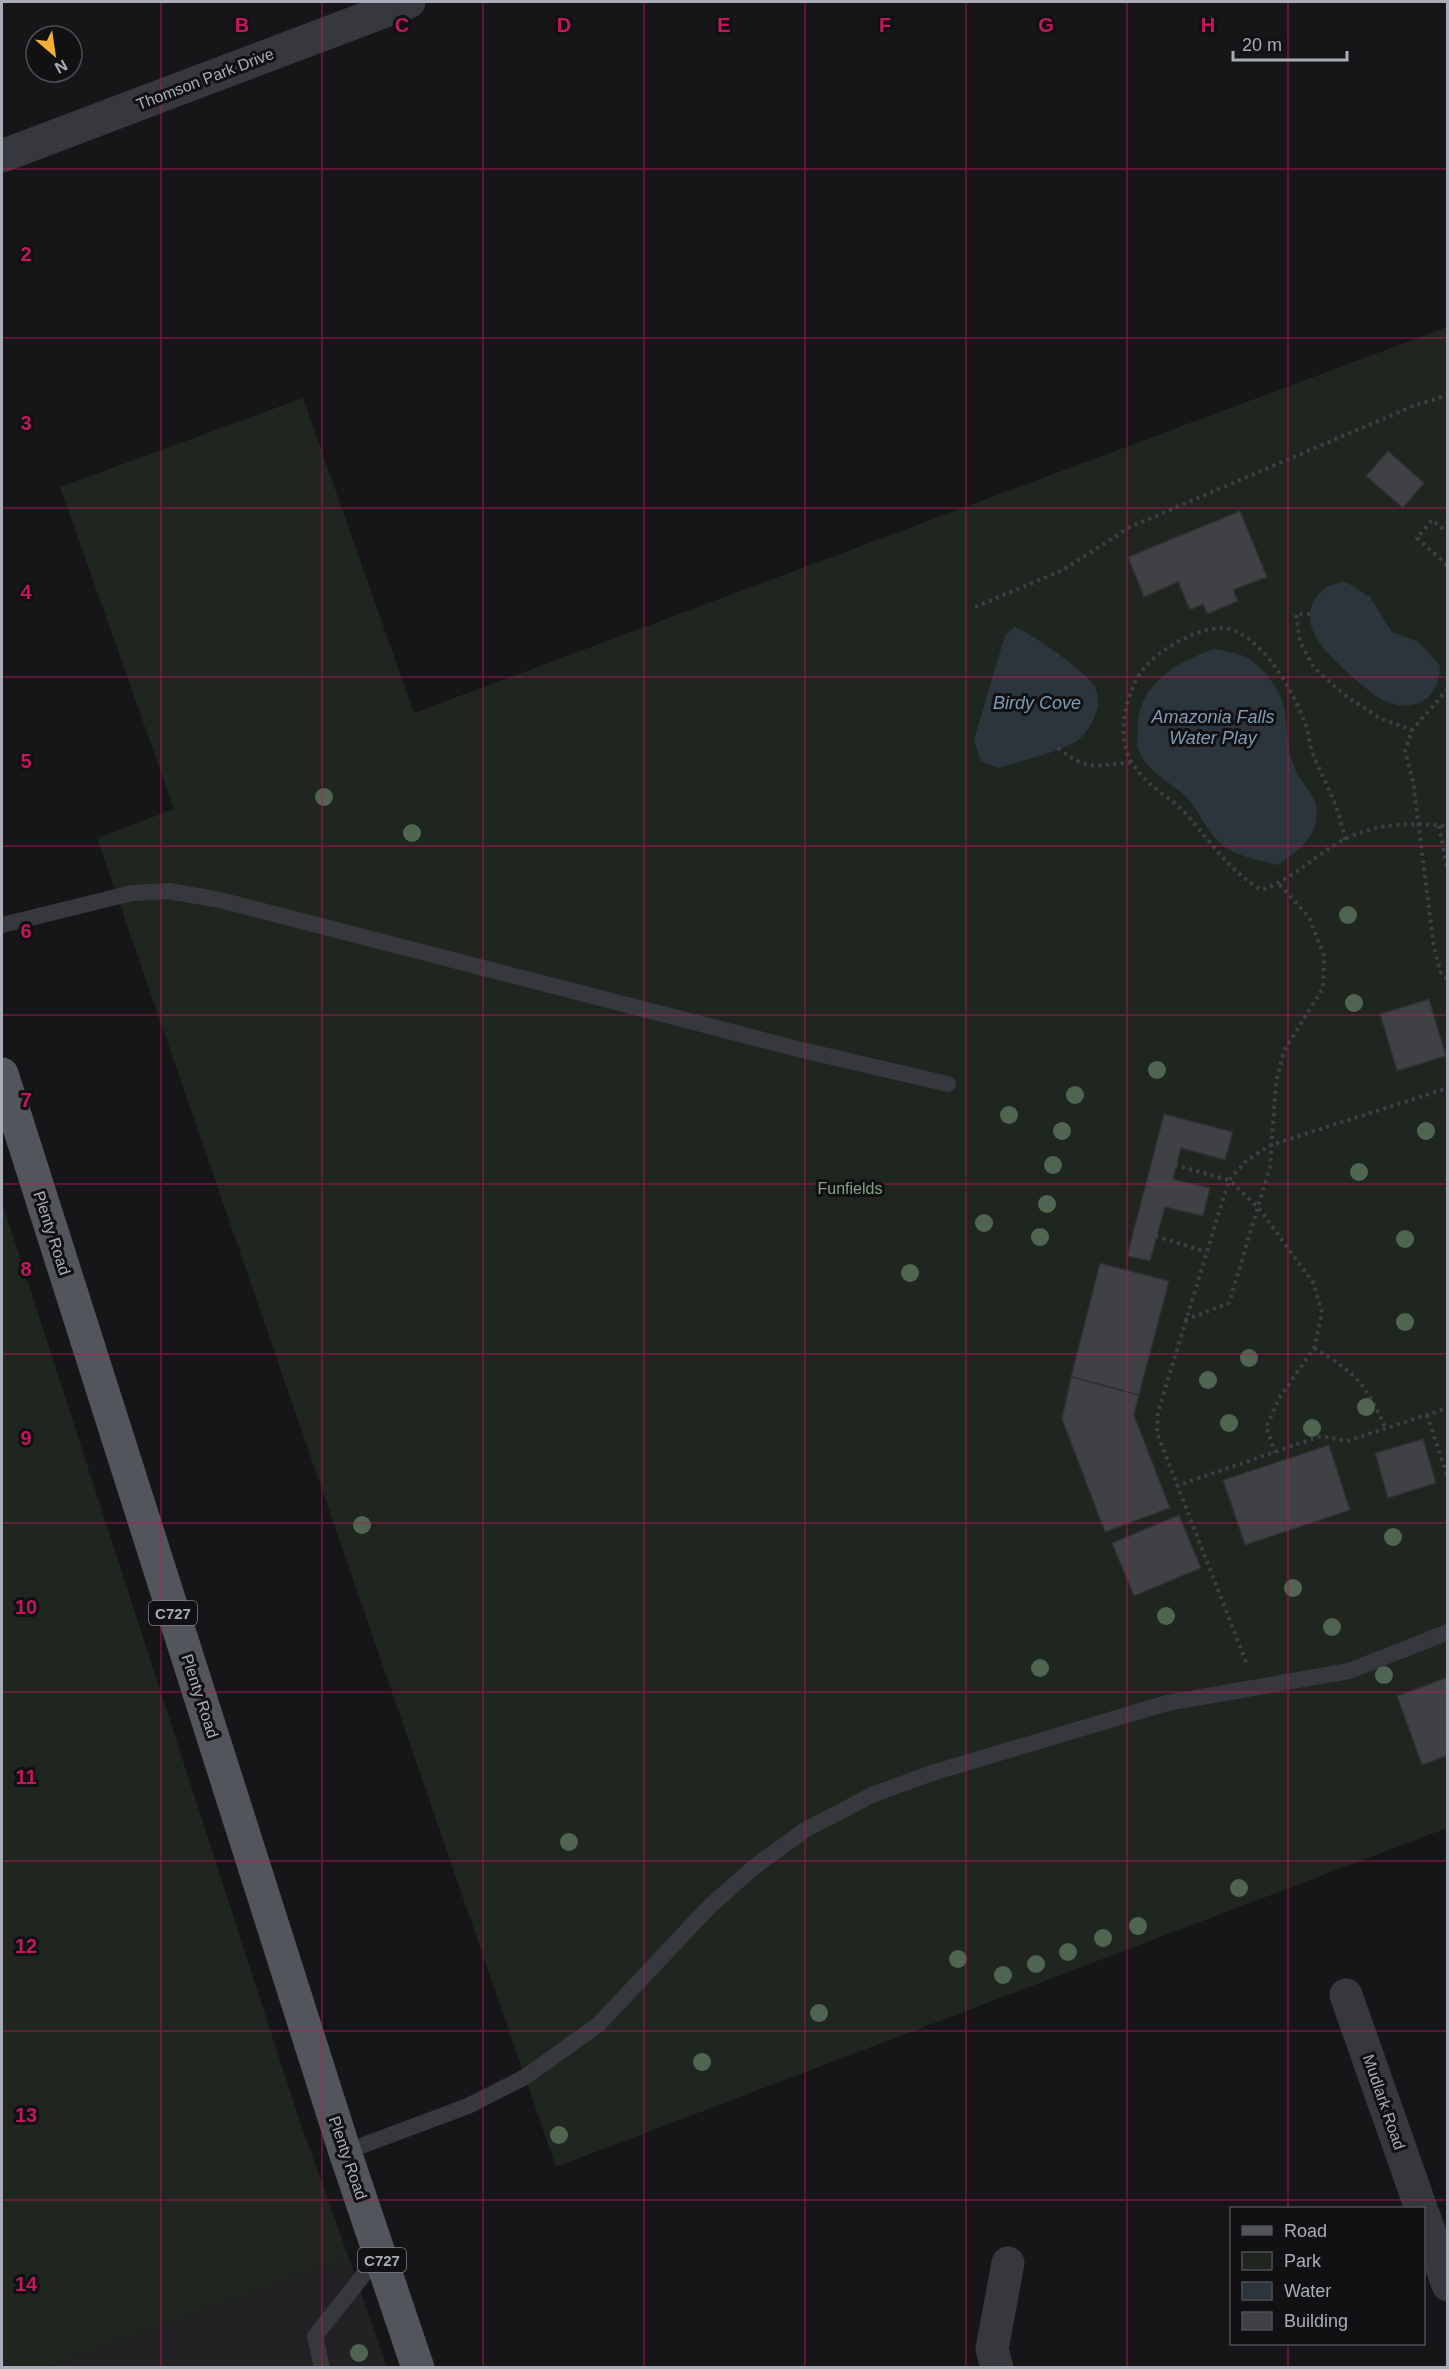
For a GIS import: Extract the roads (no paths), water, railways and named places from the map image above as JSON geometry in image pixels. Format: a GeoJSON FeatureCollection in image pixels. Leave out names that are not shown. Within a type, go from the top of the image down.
{"type":"FeatureCollection","features":[{"type":"Feature","properties":{"kind":"main road","name":"Plenty Road"},"geometry":{"type":"LineString","coordinates":[[2,1074],[345,2152],[418,2367]]}},
{"type":"Feature","properties":{"kind":"street","name":"Thomson Park Drive"},"geometry":{"type":"LineString","coordinates":[[2,156],[409,2]]}},
{"type":"Feature","properties":{"kind":"street","name":"Mudlark Road"},"geometry":{"type":"LineString","coordinates":[[1346,1995],[1421,2207]]}},
{"type":"Feature","properties":{"kind":"street"},"geometry":{"type":"LineString","coordinates":[[1425,2219],[1448,2285]]}},
{"type":"Feature","properties":{"kind":"street"},"geometry":{"type":"LineString","coordinates":[[997,2367],[992,2349],[1008,2263]]}},
{"type":"Feature","properties":{"kind":"lane"},"geometry":{"type":"LineString","coordinates":[[2,925],[132,892],[169,891],[220,900],[802,1050],[948,1084]]}},
{"type":"Feature","properties":{"kind":"lane"},"geometry":{"type":"LineString","coordinates":[[345,2152],[468,2106],[525,2077],[598,2025],[709,1907],[754,1867],[805,1830],[872,1795],[932,1773],[1167,1703],[1349,1671],[1448,1632]]}},
{"type":"Feature","properties":{"kind":"lane"},"geometry":{"type":"LineString","coordinates":[[322,2367],[315,2336],[362,2277],[378,2247]]}},
{"type":"Feature","properties":{"kind":"water"},"geometry":{"type":"Polygon","coordinates":[[[1346,582],[1370,597],[1392,632],[1419,642],[1440,666],[1439,678],[1435,687],[1423,701],[1405,706],[1383,700],[1346,672],[1320,644],[1310,623],[1312,604],[1325,589],[1346,582]]]}},
{"type":"Feature","properties":{"kind":"water","name":"Birdy Cove"},"geometry":{"type":"Polygon","coordinates":[[[1015,627],[1056,652],[1087,677],[1097,691],[1098,706],[1088,729],[1077,741],[1051,752],[998,768],[981,761],[974,740],[1005,635],[1015,627]]]}},
{"type":"Feature","properties":{"kind":"water","name":"Amazonia Falls Water Play"},"geometry":{"type":"Polygon","coordinates":[[[1214,649],[1249,659],[1270,679],[1283,704],[1293,764],[1316,806],[1316,821],[1310,837],[1278,865],[1241,855],[1216,840],[1190,802],[1148,766],[1138,749],[1140,712],[1152,687],[1162,676],[1187,660],[1214,649]]]}},
{"type":"Feature","properties":{"kind":"park label","name":"Funfields"},"geometry":{"type":"Point","coordinates":[850,1188]}}]}
